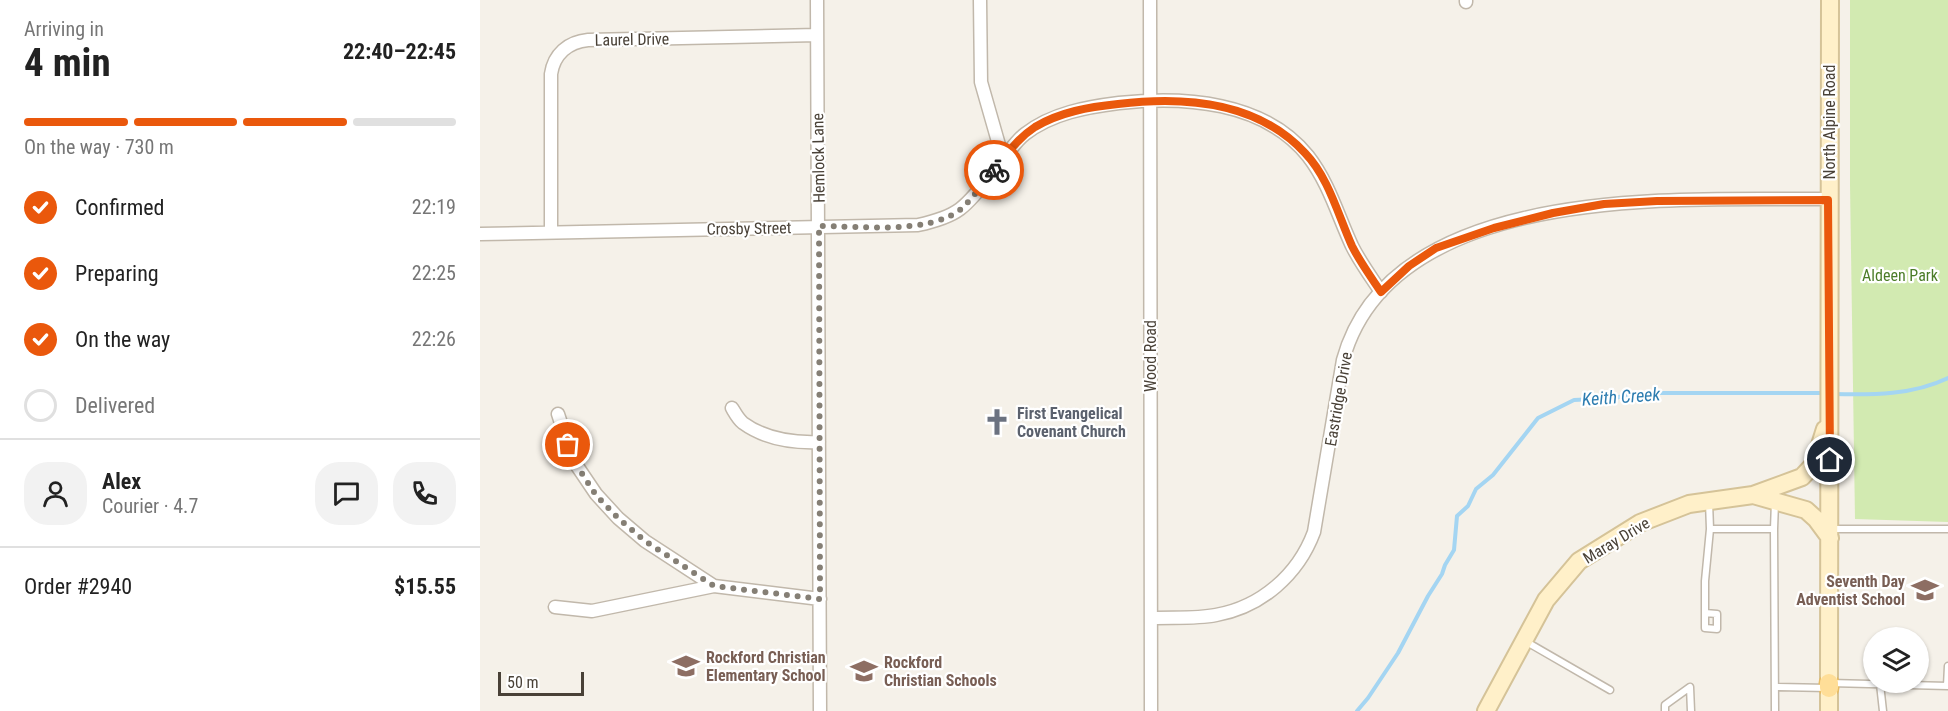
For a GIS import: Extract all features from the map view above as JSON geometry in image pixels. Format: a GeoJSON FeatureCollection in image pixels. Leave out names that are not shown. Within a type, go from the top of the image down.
{"type":"FeatureCollection","features":[{"type":"Feature","properties":{"kind":"main road","name":"North Alpine Road"},"geometry":{"type":"LineString","coordinates":[[1829,711],[1830,0]]}},
{"type":"Feature","properties":{"kind":"main road"},"geometry":{"type":"LineString","coordinates":[[1753,495],[1802,477],[1814,464],[1830,414]]}},
{"type":"Feature","properties":{"kind":"main road"},"geometry":{"type":"LineString","coordinates":[[1753,495],[1806,510],[1830,533]]}},
{"type":"Feature","properties":{"kind":"main road","name":"Maray Drive"},"geometry":{"type":"LineString","coordinates":[[1488,710],[1546,600],[1579,561],[1640,523],[1689,504],[1753,495]]}},
{"type":"Feature","properties":{"kind":"street","name":"Hemlock Lane"},"geometry":{"type":"LineString","coordinates":[[817,0],[820,711]]}},
{"type":"Feature","properties":{"kind":"street"},"geometry":{"type":"LineString","coordinates":[[980,0],[981,82],[1003,159]]}},
{"type":"Feature","properties":{"kind":"street","name":"Wood Road"},"geometry":{"type":"LineString","coordinates":[[1150,0],[1151,711]]}},
{"type":"Feature","properties":{"kind":"street","name":"Laurel Drive"},"geometry":{"type":"LineString","coordinates":[[550,232],[551,74],[552,64],[567,46],[579,40],[817,35]]}},
{"type":"Feature","properties":{"kind":"street","name":"Crosby Street"},"geometry":{"type":"LineString","coordinates":[[480,234],[905,226],[928,223],[960,210],[1018,140],[1049,120],[1095,106],[1149,100],[1198,102],[1233,110],[1269,124],[1295,142],[1307,155],[1325,183],[1353,248],[1381,292]]}},
{"type":"Feature","properties":{"kind":"street","name":"Eastridge Drive"},"geometry":{"type":"LineString","coordinates":[[1152,618],[1215,616],[1239,609],[1267,594],[1295,567],[1309,546],[1315,528],[1346,349],[1355,328],[1381,292],[1409,266],[1436,248],[1486,230],[1553,213],[1604,204],[1657,201],[1828,200]]}},
{"type":"Feature","properties":{"kind":"street"},"geometry":{"type":"LineString","coordinates":[[732,408],[741,422],[763,434],[796,442],[819,442]]}},
{"type":"Feature","properties":{"kind":"street"},"geometry":{"type":"LineString","coordinates":[[558,414],[573,460],[596,495],[645,541],[714,586]]}},
{"type":"Feature","properties":{"kind":"street"},"geometry":{"type":"LineString","coordinates":[[555,607],[592,611],[714,586],[820,599]]}},
{"type":"Feature","properties":{"kind":"lane"},"geometry":{"type":"LineString","coordinates":[[1705,613],[1705,581],[1710,529],[1709,501]]}},
{"type":"Feature","properties":{"kind":"lane"},"geometry":{"type":"LineString","coordinates":[[1775,501],[1775,711]]}},
{"type":"Feature","properties":{"kind":"lane"},"geometry":{"type":"LineString","coordinates":[[1710,529],[1774,529]]}},
{"type":"Feature","properties":{"kind":"lane"},"geometry":{"type":"LineString","coordinates":[[1830,533],[1948,529]]}},
{"type":"Feature","properties":{"kind":"lane"},"geometry":{"type":"LineString","coordinates":[[1524,641],[1610,690]]}},
{"type":"Feature","properties":{"kind":"lane"},"geometry":{"type":"LineString","coordinates":[[1929,685],[1947,686],[1948,666]]}},
{"type":"Feature","properties":{"kind":"lane"},"geometry":{"type":"LineString","coordinates":[[1775,687],[1863,684]]}},
{"type":"Feature","properties":{"kind":"lane"},"geometry":{"type":"LineString","coordinates":[[1665,711],[1665,705],[1690,687],[1691,711]]}},
{"type":"Feature","properties":{"kind":"lane"},"geometry":{"type":"LineString","coordinates":[[1881,693],[1883,711]]}},
{"type":"Feature","properties":{"kind":"green space","name":"Aldeen Park"},"geometry":{"type":"Polygon","coordinates":[[[1850,0],[1948,0],[1948,522],[1855,519],[1850,0]]]}},
{"type":"Feature","properties":{"kind":"waterway","name":"Keith Creek"},"geometry":{"type":"LineString","coordinates":[[1834,394],[1878,394],[1907,391],[1948,378]]}},
{"type":"Feature","properties":{"kind":"waterway","name":"Keith Creek"},"geometry":{"type":"LineString","coordinates":[[1357,711],[1398,653],[1442,574],[1454,550],[1457,516],[1468,506],[1476,489],[1493,475],[1538,418],[1574,400],[1615,398],[1635,393],[1824,393]]}},
{"type":"Feature","properties":{"kind":"way so far"},"geometry":{"type":"LineString","coordinates":[[568,445],[573,460],[596,495],[618,518],[645,541],[714,586],[820,599],[819,226],[905,226],[941,219],[960,210],[994,170]]}},
{"type":"Feature","properties":{"kind":"place","name":"First Evangelical Covenant Church"},"geometry":{"type":"Point","coordinates":[997,422]}},
{"type":"Feature","properties":{"kind":"place","name":"Seventh Day Adventist School"},"geometry":{"type":"Point","coordinates":[1925,590]}},
{"type":"Feature","properties":{"kind":"place","name":"Rockford Christian Elementary School"},"geometry":{"type":"Point","coordinates":[686,666]}},
{"type":"Feature","properties":{"kind":"place","name":"Rockford Christian Schools"},"geometry":{"type":"Point","coordinates":[864,671]}},
{"type":"Feature","properties":{"kind":"route"},"geometry":{"type":"LineString","coordinates":[[994,170],[1018,140],[1034,128],[1078,110],[1149,100],[1198,102],[1233,110],[1269,124],[1295,142],[1307,155],[1325,183],[1353,248],[1381,292],[1409,266],[1436,248],[1470,235],[1553,213],[1604,204],[1657,201],[1828,200],[1830,460]]}}]}
